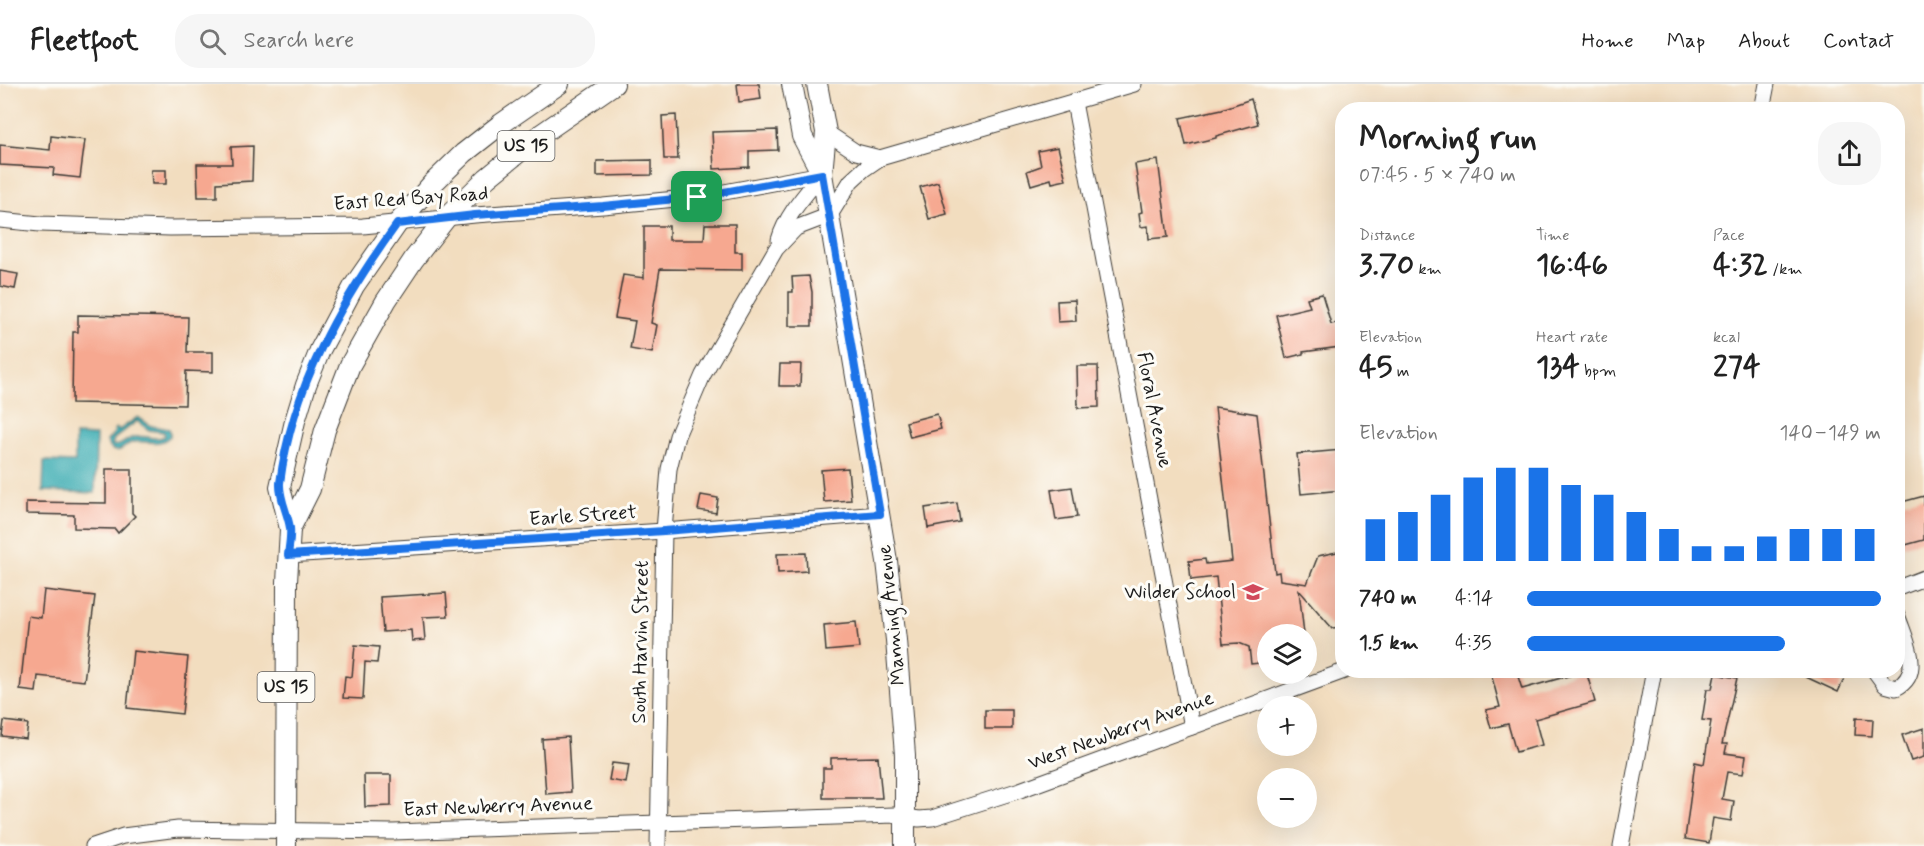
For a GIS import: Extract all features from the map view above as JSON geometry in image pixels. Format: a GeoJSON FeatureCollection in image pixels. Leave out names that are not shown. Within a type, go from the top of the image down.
{"type":"FeatureCollection","features":[{"type":"Feature","properties":{"kind":"main road","name":"US 15"},"geometry":{"type":"LineString","coordinates":[[286,838],[290,529],[280,487],[292,430],[306,386],[320,350],[354,286],[397,224],[432,184],[464,153],[559,84]]}},
{"type":"Feature","properties":{"kind":"main road","name":"US 15"},"geometry":{"type":"LineString","coordinates":[[290,529],[310,489],[325,430],[355,356],[386,301],[419,253],[465,197],[511,158],[614,84]]}},
{"type":"Feature","properties":{"kind":"main road","name":"Manning Avenue"},"geometry":{"type":"LineString","coordinates":[[792,84],[802,136],[822,174]]}},
{"type":"Feature","properties":{"kind":"main road","name":"Manning Avenue"},"geometry":{"type":"LineString","coordinates":[[817,84],[826,132],[822,174],[880,514],[896,640],[905,755],[905,846]]}},
{"type":"Feature","properties":{"kind":"street"},"geometry":{"type":"LineString","coordinates":[[830,215],[851,181],[880,158],[1134,84]]}},
{"type":"Feature","properties":{"kind":"street"},"geometry":{"type":"LineString","coordinates":[[1764,102],[1767,84]]}},
{"type":"Feature","properties":{"kind":"street","name":"Floral Avenue"},"geometry":{"type":"LineString","coordinates":[[1074,102],[1192,727]]}},
{"type":"Feature","properties":{"kind":"street"},"geometry":{"type":"LineString","coordinates":[[826,132],[856,152],[880,158]]}},
{"type":"Feature","properties":{"kind":"street","name":"East Red Bay Road"},"geometry":{"type":"LineString","coordinates":[[0,220],[40,224],[170,228],[363,226],[697,197],[822,174]]}},
{"type":"Feature","properties":{"kind":"street","name":"South Harvin Street"},"geometry":{"type":"LineString","coordinates":[[777,249],[782,230],[822,174]]}},
{"type":"Feature","properties":{"kind":"street","name":"South Harvin Street"},"geometry":{"type":"LineString","coordinates":[[658,846],[664,531],[669,469],[677,436],[703,375],[777,249],[796,228],[830,215]]}},
{"type":"Feature","properties":{"kind":"street","name":"Earle Street"},"geometry":{"type":"LineString","coordinates":[[288,555],[664,531],[880,514]]}},
{"type":"Feature","properties":{"kind":"street"},"geometry":{"type":"LineString","coordinates":[[1905,585],[1924,578]]}},
{"type":"Feature","properties":{"kind":"street"},"geometry":{"type":"LineString","coordinates":[[1880,678],[1885,685],[1896,688],[1906,684],[1910,679],[1913,660],[1905,637]]}},
{"type":"Feature","properties":{"kind":"street","name":"West Newberry Avenue"},"geometry":{"type":"LineString","coordinates":[[906,817],[919,819],[941,816],[1020,790],[1335,674]]}},
{"type":"Feature","properties":{"kind":"street"},"geometry":{"type":"LineString","coordinates":[[1621,846],[1652,678]]}},
{"type":"Feature","properties":{"kind":"street","name":"East Newberry Avenue"},"geometry":{"type":"LineString","coordinates":[[93,846],[123,836],[178,829],[286,838],[658,822],[894,815],[906,817]]}},
{"type":"Feature","properties":{"kind":"water"},"geometry":{"type":"Polygon","coordinates":[[[138,417],[151,426],[169,429],[170,436],[161,442],[133,442],[116,451],[110,448],[107,441],[115,432],[114,430],[117,428],[119,430],[138,417]],[[137,421],[114,439],[112,445],[119,445],[135,437],[161,438],[165,436],[164,432],[149,430],[137,421]]]}},
{"type":"Feature","properties":{"kind":"water"},"geometry":{"type":"Polygon","coordinates":[[[75,435],[96,436],[95,493],[43,491],[44,461],[75,462],[75,435]]]}},
{"type":"Feature","properties":{"kind":"building"},"geometry":{"type":"Polygon","coordinates":[[[737,84],[759,84],[761,99],[739,102],[737,84]]]}},
{"type":"Feature","properties":{"kind":"building"},"geometry":{"type":"Polygon","coordinates":[[[1251,99],[1258,124],[1186,145],[1180,118],[1222,109],[1251,99]]]}},
{"type":"Feature","properties":{"kind":"building"},"geometry":{"type":"Polygon","coordinates":[[[676,115],[678,159],[664,159],[662,116],[676,115]]]}},
{"type":"Feature","properties":{"kind":"building"},"geometry":{"type":"Polygon","coordinates":[[[777,130],[778,150],[749,151],[749,167],[714,169],[712,132],[777,130]]]}},
{"type":"Feature","properties":{"kind":"building"},"geometry":{"type":"Polygon","coordinates":[[[51,136],[85,140],[80,178],[53,175],[54,168],[0,165],[0,145],[50,150],[51,136]]]}},
{"type":"Feature","properties":{"kind":"building"},"geometry":{"type":"Polygon","coordinates":[[[253,146],[252,181],[217,183],[217,197],[198,197],[197,164],[232,164],[231,147],[253,146]]]}},
{"type":"Feature","properties":{"kind":"building"},"geometry":{"type":"Polygon","coordinates":[[[1058,147],[1066,180],[1052,183],[1051,179],[1031,185],[1027,171],[1041,166],[1038,151],[1058,147]]]}},
{"type":"Feature","properties":{"kind":"building"},"geometry":{"type":"Polygon","coordinates":[[[652,160],[652,175],[597,176],[597,161],[652,160]]]}},
{"type":"Feature","properties":{"kind":"building"},"geometry":{"type":"Polygon","coordinates":[[[1158,160],[1168,237],[1149,239],[1148,226],[1141,227],[1139,213],[1142,212],[1135,164],[1158,160]]]}},
{"type":"Feature","properties":{"kind":"building"},"geometry":{"type":"Polygon","coordinates":[[[151,170],[166,170],[166,184],[152,184],[151,170]]]}},
{"type":"Feature","properties":{"kind":"building"},"geometry":{"type":"Polygon","coordinates":[[[938,182],[947,214],[929,219],[920,187],[938,182]]]}},
{"type":"Feature","properties":{"kind":"building"},"geometry":{"type":"Polygon","coordinates":[[[705,224],[735,224],[735,252],[742,252],[742,270],[660,269],[651,323],[657,325],[652,353],[630,349],[635,321],[615,318],[623,275],[644,278],[644,226],[669,226],[669,240],[704,240],[705,224]]]}},
{"type":"Feature","properties":{"kind":"building"},"geometry":{"type":"Polygon","coordinates":[[[0,271],[18,274],[15,289],[0,286],[0,271]]]}},
{"type":"Feature","properties":{"kind":"building"},"geometry":{"type":"Polygon","coordinates":[[[809,276],[812,292],[812,326],[789,326],[789,292],[793,292],[792,277],[809,276]]]}},
{"type":"Feature","properties":{"kind":"building"},"geometry":{"type":"Polygon","coordinates":[[[1322,294],[1331,324],[1335,323],[1335,348],[1303,352],[1303,354],[1286,358],[1276,315],[1310,307],[1307,298],[1322,294]]]}},
{"type":"Feature","properties":{"kind":"building"},"geometry":{"type":"Polygon","coordinates":[[[1075,300],[1076,321],[1058,322],[1057,301],[1075,300]]]}},
{"type":"Feature","properties":{"kind":"building"},"geometry":{"type":"Polygon","coordinates":[[[78,315],[188,317],[187,352],[213,352],[213,372],[186,371],[185,405],[72,403],[73,332],[78,332],[78,315]]]}},
{"type":"Feature","properties":{"kind":"building"},"geometry":{"type":"Polygon","coordinates":[[[780,364],[801,364],[800,386],[779,386],[780,364]]]}},
{"type":"Feature","properties":{"kind":"building"},"geometry":{"type":"Polygon","coordinates":[[[1077,366],[1098,366],[1099,407],[1078,408],[1077,366]]]}},
{"type":"Feature","properties":{"kind":"building"},"geometry":{"type":"Polygon","coordinates":[[[1215,407],[1257,414],[1275,573],[1279,572],[1280,580],[1307,584],[1318,556],[1335,552],[1335,628],[1332,628],[1299,590],[1303,624],[1257,624],[1257,663],[1251,664],[1249,647],[1239,643],[1223,644],[1216,577],[1191,580],[1189,561],[1205,559],[1206,564],[1232,561],[1215,407]]]}},
{"type":"Feature","properties":{"kind":"building"},"geometry":{"type":"Polygon","coordinates":[[[937,414],[941,429],[910,437],[906,422],[937,414]]]}},
{"type":"Feature","properties":{"kind":"building"},"geometry":{"type":"Polygon","coordinates":[[[1335,451],[1335,491],[1301,494],[1297,454],[1335,451]]]}},
{"type":"Feature","properties":{"kind":"building"},"geometry":{"type":"Polygon","coordinates":[[[848,468],[851,500],[824,502],[821,470],[848,468]]]}},
{"type":"Feature","properties":{"kind":"building"},"geometry":{"type":"Polygon","coordinates":[[[106,469],[132,469],[132,513],[135,516],[118,533],[115,529],[74,528],[74,515],[26,514],[26,502],[106,503],[106,469]]]}},
{"type":"Feature","properties":{"kind":"building"},"geometry":{"type":"Polygon","coordinates":[[[1072,487],[1077,517],[1056,520],[1051,490],[1072,487]]]}},
{"type":"Feature","properties":{"kind":"building"},"geometry":{"type":"Polygon","coordinates":[[[701,495],[718,498],[716,513],[698,510],[701,495]]]}},
{"type":"Feature","properties":{"kind":"building"},"geometry":{"type":"Polygon","coordinates":[[[1924,496],[1924,540],[1905,545],[1905,501],[1924,496]]]}},
{"type":"Feature","properties":{"kind":"building"},"geometry":{"type":"Polygon","coordinates":[[[957,503],[960,522],[928,528],[925,508],[957,503]]]}},
{"type":"Feature","properties":{"kind":"building"},"geometry":{"type":"Polygon","coordinates":[[[806,553],[807,571],[778,573],[777,554],[806,553]]]}},
{"type":"Feature","properties":{"kind":"building"},"geometry":{"type":"Polygon","coordinates":[[[44,590],[95,596],[84,681],[38,676],[36,692],[20,690],[28,616],[41,618],[44,590]]]}},
{"type":"Feature","properties":{"kind":"building"},"geometry":{"type":"Polygon","coordinates":[[[446,593],[448,616],[423,617],[425,640],[412,641],[411,630],[383,632],[380,597],[446,593]]]}},
{"type":"Feature","properties":{"kind":"building"},"geometry":{"type":"Polygon","coordinates":[[[856,622],[859,648],[826,651],[824,625],[856,622]]]}},
{"type":"Feature","properties":{"kind":"building"},"geometry":{"type":"Polygon","coordinates":[[[355,645],[379,647],[377,663],[365,662],[363,699],[343,698],[345,676],[352,677],[355,645]]]}},
{"type":"Feature","properties":{"kind":"building"},"geometry":{"type":"Polygon","coordinates":[[[133,651],[188,657],[182,714],[127,708],[133,651]]]}},
{"type":"Feature","properties":{"kind":"building"},"geometry":{"type":"Polygon","coordinates":[[[1492,678],[1519,678],[1522,689],[1561,678],[1588,678],[1595,702],[1535,719],[1542,745],[1516,752],[1508,724],[1491,728],[1486,710],[1500,707],[1492,678]]]}},
{"type":"Feature","properties":{"kind":"building"},"geometry":{"type":"Polygon","coordinates":[[[1714,678],[1737,678],[1722,744],[1727,744],[1725,753],[1746,756],[1743,774],[1727,772],[1722,799],[1734,801],[1731,821],[1713,818],[1709,843],[1685,839],[1695,762],[1704,764],[1711,721],[1702,720],[1707,689],[1712,689],[1714,678]]]}},
{"type":"Feature","properties":{"kind":"building"},"geometry":{"type":"Polygon","coordinates":[[[1808,678],[1844,678],[1838,692],[1808,678]]]}},
{"type":"Feature","properties":{"kind":"building"},"geometry":{"type":"Polygon","coordinates":[[[985,710],[1012,710],[1012,729],[985,729],[985,710]]]}},
{"type":"Feature","properties":{"kind":"building"},"geometry":{"type":"Polygon","coordinates":[[[1856,718],[1873,719],[1872,736],[1855,735],[1856,718]]]}},
{"type":"Feature","properties":{"kind":"building"},"geometry":{"type":"Polygon","coordinates":[[[4,721],[28,724],[26,739],[2,736],[4,721]]]}},
{"type":"Feature","properties":{"kind":"building"},"geometry":{"type":"Polygon","coordinates":[[[1924,728],[1924,757],[1911,761],[1902,735],[1924,728]]]}},
{"type":"Feature","properties":{"kind":"building"},"geometry":{"type":"Polygon","coordinates":[[[568,737],[571,792],[546,794],[542,739],[568,737]]]}},
{"type":"Feature","properties":{"kind":"building"},"geometry":{"type":"Polygon","coordinates":[[[878,757],[882,798],[823,798],[823,768],[831,768],[831,758],[878,757]]]}},
{"type":"Feature","properties":{"kind":"building"},"geometry":{"type":"Polygon","coordinates":[[[612,763],[629,765],[626,783],[609,780],[612,763]]]}},
{"type":"Feature","properties":{"kind":"building"},"geometry":{"type":"Polygon","coordinates":[[[364,775],[391,775],[391,806],[365,807],[364,775]]]}},
{"type":"Feature","properties":{"kind":"place","name":"Wilder School"},"geometry":{"type":"Point","coordinates":[1253,592]}},
{"type":"Feature","properties":{"kind":"route"},"geometry":{"type":"LineString","coordinates":[[822,174],[880,514],[758,525],[288,555],[290,529],[280,487],[285,457],[306,386],[335,319],[354,286],[397,224],[475,215],[697,197],[822,174]]}}]}
